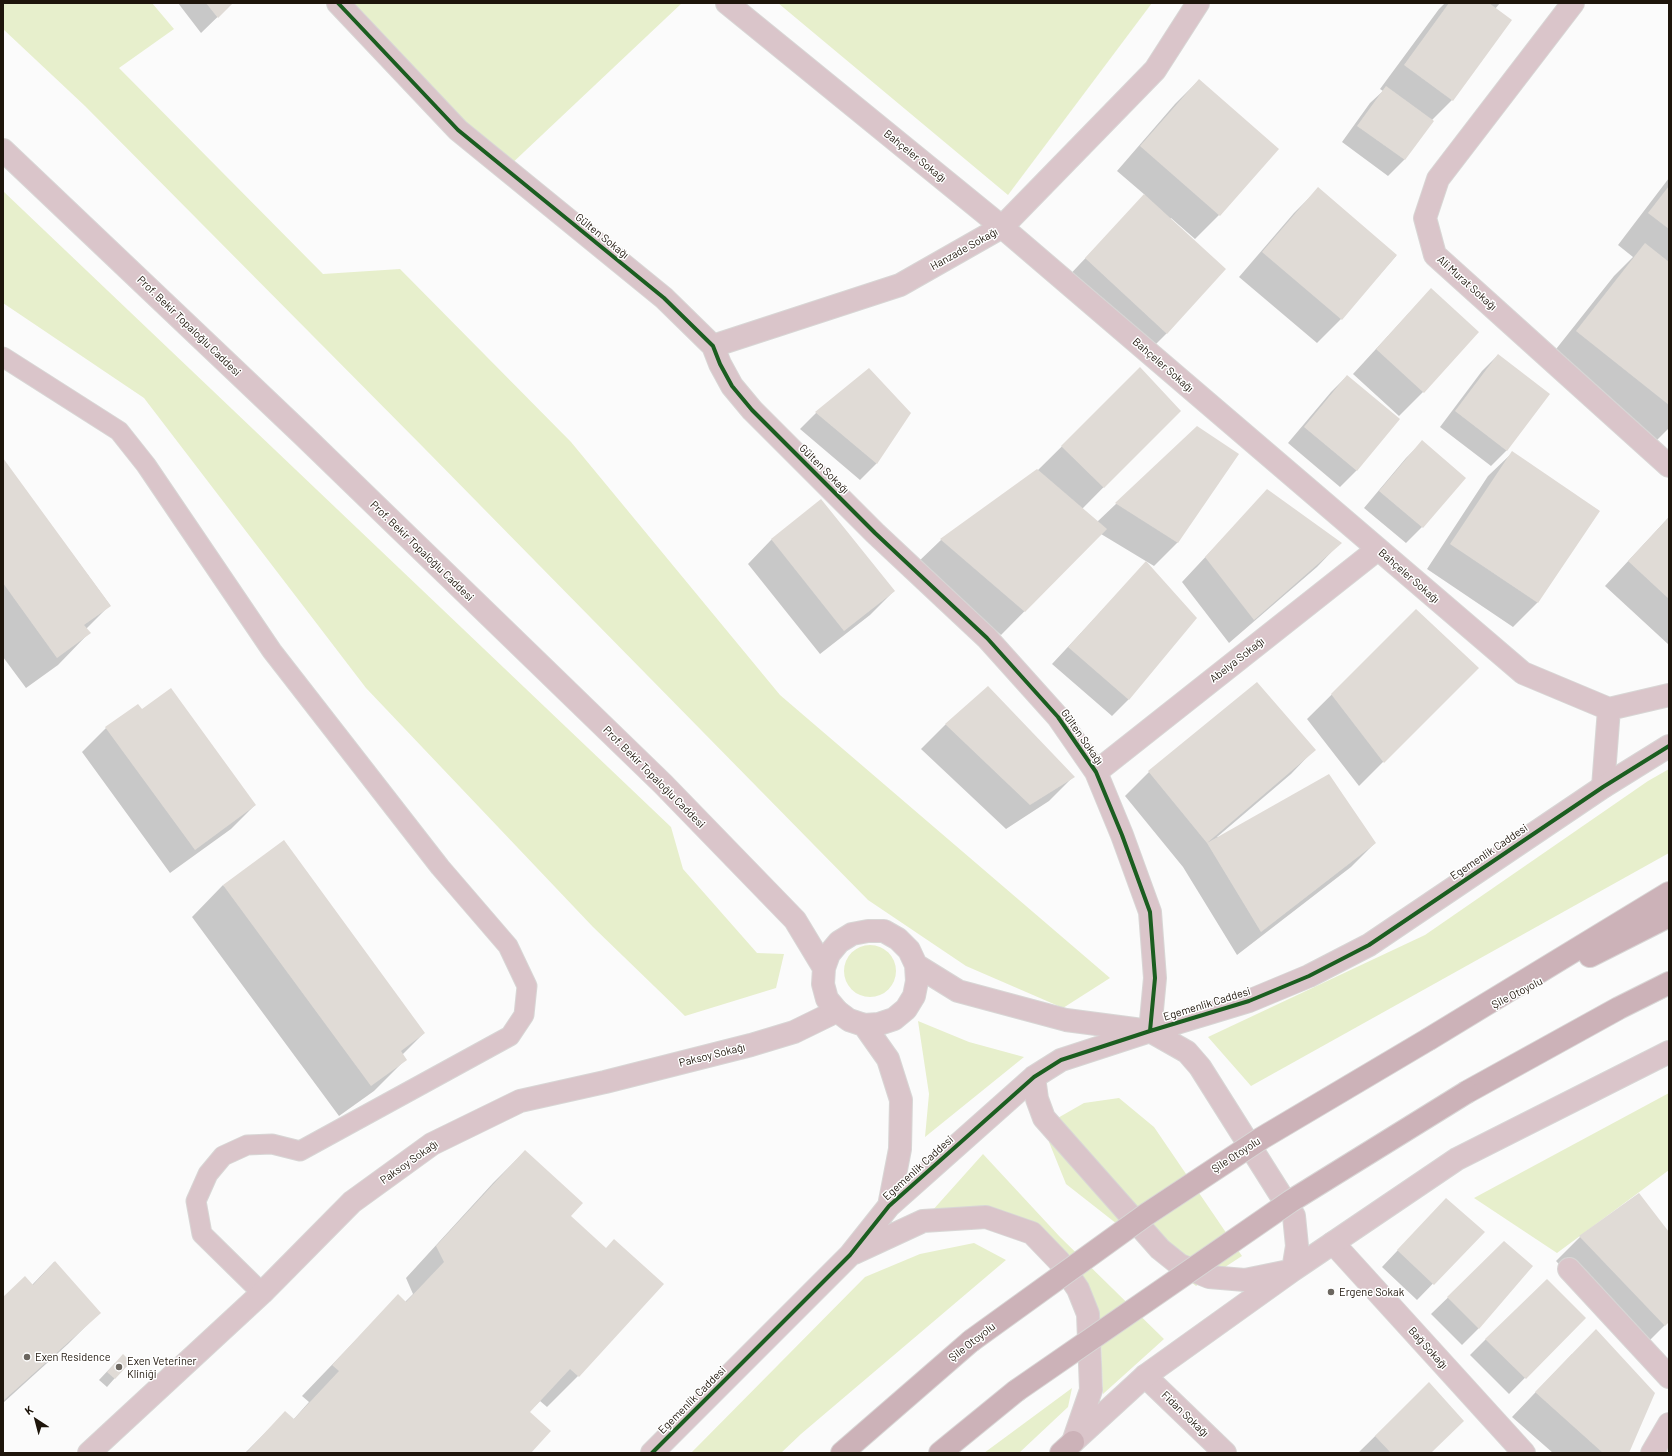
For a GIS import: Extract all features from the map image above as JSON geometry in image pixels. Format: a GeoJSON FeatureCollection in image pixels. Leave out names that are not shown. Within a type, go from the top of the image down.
{"type":"FeatureCollection","features":[{"type":"Feature","properties":{"kind":"highway"},"geometry":{"type":"LineString","coordinates":[[1429,1039],[1669,893]]}},
{"type":"Feature","properties":{"kind":"highway","name":"Şile Otoyolu"},"geometry":{"type":"LineString","coordinates":[[842,1453],[971,1341],[1154,1210],[1262,1138],[1429,1039],[1669,916]]}},
{"type":"Feature","properties":{"kind":"highway"},"geometry":{"type":"LineString","coordinates":[[940,1453],[1016,1391],[1291,1201],[1466,1092],[1619,1008],[1669,983]]}},
{"type":"Feature","properties":{"kind":"street","name":"Gülten Sokağı"},"geometry":{"type":"LineString","coordinates":[[338,3],[458,130],[664,298],[713,346],[720,364],[732,386],[752,410],[875,533],[987,638],[1058,717],[1096,772],[1122,835],[1150,912],[1155,978],[1150,1030]]}},
{"type":"Feature","properties":{"kind":"street","name":"Bahçeler Sokağı"},"geometry":{"type":"LineString","coordinates":[[727,3],[1002,227],[1523,673],[1609,708]]}},
{"type":"Feature","properties":{"kind":"street","name":"Hanzade Sokağı"},"geometry":{"type":"LineString","coordinates":[[713,346],[900,285],[1002,227],[1155,70],[1198,3]]}},
{"type":"Feature","properties":{"kind":"street","name":"Ali Murat Sokağı"},"geometry":{"type":"LineString","coordinates":[[1573,3],[1438,179],[1425,218],[1435,255],[1669,466]]}},
{"type":"Feature","properties":{"kind":"street","name":"Prof. Bekir Topaloğlu Caddesi"},"geometry":{"type":"LineString","coordinates":[[3,150],[303,435],[663,784],[795,920],[824,968]]}},
{"type":"Feature","properties":{"kind":"street","name":"Abelya Sokağı"},"geometry":{"type":"LineString","coordinates":[[1096,772],[1378,549]]}},
{"type":"Feature","properties":{"kind":"street"},"geometry":{"type":"LineString","coordinates":[[1603,787],[1609,708],[1669,695]]}},
{"type":"Feature","properties":{"kind":"street","name":"Egemenlik Caddesi"},"geometry":{"type":"LineString","coordinates":[[652,1453],[850,1255],[889,1206],[1034,1077],[1061,1060],[1150,1030],[1249,1001],[1309,976],[1369,945],[1603,787],[1669,746]]}},
{"type":"Feature","properties":{"kind":"street"},"geometry":{"type":"LineString","coordinates":[[868,930],[884,931],[898,939],[909,950],[916,965],[918,981],[914,996],[906,1009],[894,1019],[879,1024],[864,1025],[849,1020],[837,1011],[827,999],[823,984],[824,968],[829,954],[839,942],[852,934],[868,930]]}},
{"type":"Feature","properties":{"kind":"street"},"geometry":{"type":"LineString","coordinates":[[916,965],[958,991],[1066,1020],[1150,1030],[1187,1052],[1200,1066],[1294,1216],[1296,1246],[1293,1270]]}},
{"type":"Feature","properties":{"kind":"street","name":"Paksoy Sokağı"},"geometry":{"type":"LineString","coordinates":[[89,1453],[262,1293],[352,1202],[432,1144],[520,1101],[605,1082],[751,1045],[794,1032],[837,1011]]}},
{"type":"Feature","properties":{"kind":"street"},"geometry":{"type":"LineString","coordinates":[[864,1025],[888,1059],[901,1100],[900,1150],[889,1206]]}},
{"type":"Feature","properties":{"kind":"street"},"geometry":{"type":"LineString","coordinates":[[1070,1449],[1145,1376],[1293,1270],[1457,1159],[1669,1052]]}},
{"type":"Feature","properties":{"kind":"street"},"geometry":{"type":"LineString","coordinates":[[1034,1077],[1037,1099],[1044,1118],[1160,1249],[1180,1265],[1209,1277],[1245,1280],[1293,1270]]}},
{"type":"Feature","properties":{"kind":"street"},"geometry":{"type":"LineString","coordinates":[[850,1255],[922,1221],[986,1217],[1032,1233],[1059,1261],[1078,1289],[1088,1314],[1091,1390],[1070,1449]]}},
{"type":"Feature","properties":{"kind":"street","name":"Bağ Sokağı"},"geometry":{"type":"LineString","coordinates":[[1333,1244],[1524,1453]]}},
{"type":"Feature","properties":{"kind":"street"},"geometry":{"type":"LineString","coordinates":[[1569,1269],[1669,1377]]}},
{"type":"Feature","properties":{"kind":"street","name":"Fidan Sokağı"},"geometry":{"type":"LineString","coordinates":[[1145,1376],[1225,1453]]}},
{"type":"Feature","properties":{"kind":"street"},"geometry":{"type":"LineString","coordinates":[[1652,1453],[1669,1424]]}},
{"type":"Feature","properties":{"kind":"lane"},"geometry":{"type":"LineString","coordinates":[[3,357],[119,431],[146,465],[272,651],[440,867],[508,946],[527,986],[524,1015],[510,1036],[300,1151],[272,1144],[247,1145],[223,1156],[208,1174],[196,1201],[202,1234],[262,1293]]}},
{"type":"Feature","properties":{"kind":"green space"},"geometry":{"type":"Polygon","coordinates":[[[3,3],[152,3],[174,29],[119,68],[323,274],[400,269],[571,442],[780,695],[1110,978],[1063,1008],[966,966],[868,900],[424,448],[85,106],[3,29],[3,3]]]}},
{"type":"Feature","properties":{"kind":"green space"},"geometry":{"type":"Polygon","coordinates":[[[327,3],[682,3],[507,168],[327,3]]]}},
{"type":"Feature","properties":{"kind":"green space"},"geometry":{"type":"Polygon","coordinates":[[[778,3],[1152,3],[1008,195],[778,3]]]}},
{"type":"Feature","properties":{"kind":"green space"},"geometry":{"type":"Polygon","coordinates":[[[3,191],[671,827],[683,869],[757,953],[784,954],[776,988],[685,1016],[593,927],[366,688],[144,398],[3,303],[3,191]]]}},
{"type":"Feature","properties":{"kind":"green space"},"geometry":{"type":"Polygon","coordinates":[[[1669,769],[1669,853],[1251,1086],[1208,1037],[1425,935],[1648,781],[1669,769]]]}},
{"type":"Feature","properties":{"kind":"green space"},"geometry":{"type":"Polygon","coordinates":[[[865,945],[875,945],[889,952],[896,966],[896,976],[889,990],[875,997],[865,997],[855,993],[848,986],[844,976],[844,966],[848,956],[855,949],[865,945]]]}},
{"type":"Feature","properties":{"kind":"green space"},"geometry":{"type":"Polygon","coordinates":[[[918,1021],[969,1042],[1024,1057],[925,1137],[929,1094],[918,1021]]]}},
{"type":"Feature","properties":{"kind":"green space"},"geometry":{"type":"Polygon","coordinates":[[[1669,1093],[1669,1170],[1557,1253],[1474,1198],[1669,1093]]]}},
{"type":"Feature","properties":{"kind":"green space"},"geometry":{"type":"Polygon","coordinates":[[[1119,1098],[1154,1127],[1242,1256],[1196,1286],[1066,1184],[1049,1142],[1056,1119],[1084,1103],[1119,1098]]]}},
{"type":"Feature","properties":{"kind":"green space"},"geometry":{"type":"Polygon","coordinates":[[[983,1154],[1060,1237],[1164,1339],[1103,1394],[1101,1343],[1087,1299],[1009,1225],[923,1221],[983,1154]]]}},
{"type":"Feature","properties":{"kind":"green space"},"geometry":{"type":"Polygon","coordinates":[[[974,1243],[1006,1260],[801,1434],[781,1453],[691,1453],[865,1277],[920,1254],[974,1243]]]}},
{"type":"Feature","properties":{"kind":"green space"},"geometry":{"type":"Polygon","coordinates":[[[1072,1388],[1068,1407],[1019,1453],[984,1453],[1072,1388]]]}},
{"type":"Feature","properties":{"kind":"building"},"geometry":{"type":"Polygon","coordinates":[[[206,3],[233,3],[218,18],[206,3]]]}},
{"type":"Feature","properties":{"kind":"building"},"geometry":{"type":"Polygon","coordinates":[[[1449,3],[1489,3],[1512,20],[1453,101],[1404,65],[1449,3]]]}},
{"type":"Feature","properties":{"kind":"building"},"geometry":{"type":"Polygon","coordinates":[[[1199,79],[1279,149],[1220,216],[1140,146],[1199,79]]]}},
{"type":"Feature","properties":{"kind":"building"},"geometry":{"type":"Polygon","coordinates":[[[1386,86],[1434,121],[1405,160],[1357,126],[1386,86]]]}},
{"type":"Feature","properties":{"kind":"building"},"geometry":{"type":"Polygon","coordinates":[[[1669,186],[1669,229],[1648,213],[1669,186]]]}},
{"type":"Feature","properties":{"kind":"building"},"geometry":{"type":"Polygon","coordinates":[[[1318,187],[1397,255],[1342,320],[1262,252],[1318,187]]]}},
{"type":"Feature","properties":{"kind":"building"},"geometry":{"type":"Polygon","coordinates":[[[1144,194],[1226,269],[1167,334],[1085,258],[1144,194]]]}},
{"type":"Feature","properties":{"kind":"building"},"geometry":{"type":"Polygon","coordinates":[[[1645,243],[1669,262],[1669,405],[1576,331],[1645,243]]]}},
{"type":"Feature","properties":{"kind":"building"},"geometry":{"type":"Polygon","coordinates":[[[1431,288],[1479,332],[1424,393],[1376,349],[1431,288]]]}},
{"type":"Feature","properties":{"kind":"building"},"geometry":{"type":"Polygon","coordinates":[[[1498,354],[1550,394],[1507,451],[1455,411],[1498,354]]]}},
{"type":"Feature","properties":{"kind":"building"},"geometry":{"type":"Polygon","coordinates":[[[1140,367],[1181,411],[1104,488],[1061,446],[1140,367]]]}},
{"type":"Feature","properties":{"kind":"building"},"geometry":{"type":"Polygon","coordinates":[[[869,368],[911,413],[877,464],[815,412],[869,368]]]}},
{"type":"Feature","properties":{"kind":"building"},"geometry":{"type":"Polygon","coordinates":[[[1347,375],[1400,419],[1357,471],[1304,427],[1347,375]]]}},
{"type":"Feature","properties":{"kind":"building"},"geometry":{"type":"Polygon","coordinates":[[[1197,426],[1239,454],[1178,543],[1115,503],[1197,426]]]}},
{"type":"Feature","properties":{"kind":"building"},"geometry":{"type":"Polygon","coordinates":[[[1422,440],[1466,478],[1423,528],[1379,491],[1422,440]]]}},
{"type":"Feature","properties":{"kind":"building"},"geometry":{"type":"Polygon","coordinates":[[[1512,451],[1600,511],[1538,603],[1450,544],[1512,451]]]}},
{"type":"Feature","properties":{"kind":"building"},"geometry":{"type":"Polygon","coordinates":[[[3,458],[111,606],[84,625],[91,633],[57,658],[3,583],[3,458]]]}},
{"type":"Feature","properties":{"kind":"building"},"geometry":{"type":"Polygon","coordinates":[[[1037,469],[1107,529],[1025,612],[940,539],[1037,469]]]}},
{"type":"Feature","properties":{"kind":"building"},"geometry":{"type":"Polygon","coordinates":[[[1267,489],[1342,543],[1254,620],[1205,557],[1267,489]]]}},
{"type":"Feature","properties":{"kind":"building"},"geometry":{"type":"Polygon","coordinates":[[[821,499],[895,591],[844,631],[771,539],[821,499]]]}},
{"type":"Feature","properties":{"kind":"building"},"geometry":{"type":"Polygon","coordinates":[[[1669,517],[1669,599],[1628,561],[1669,517]]]}},
{"type":"Feature","properties":{"kind":"building"},"geometry":{"type":"Polygon","coordinates":[[[1146,561],[1197,618],[1129,700],[1068,647],[1146,561]]]}},
{"type":"Feature","properties":{"kind":"building"},"geometry":{"type":"Polygon","coordinates":[[[1416,609],[1479,668],[1384,763],[1331,694],[1416,609]]]}},
{"type":"Feature","properties":{"kind":"building"},"geometry":{"type":"Polygon","coordinates":[[[1257,682],[1316,750],[1207,843],[1148,771],[1257,682]]]}},
{"type":"Feature","properties":{"kind":"building"},"geometry":{"type":"Polygon","coordinates":[[[988,686],[1075,777],[1030,805],[945,724],[988,686]]]}},
{"type":"Feature","properties":{"kind":"building"},"geometry":{"type":"Polygon","coordinates":[[[171,688],[256,805],[195,850],[105,727],[138,704],[142,709],[171,688]]]}},
{"type":"Feature","properties":{"kind":"building"},"geometry":{"type":"Polygon","coordinates":[[[1329,774],[1376,843],[1261,932],[1207,843],[1329,774]]]}},
{"type":"Feature","properties":{"kind":"building"},"geometry":{"type":"Polygon","coordinates":[[[284,840],[425,1033],[401,1051],[407,1060],[371,1086],[223,885],[284,840]]]}},
{"type":"Feature","properties":{"kind":"building"},"geometry":{"type":"Polygon","coordinates":[[[525,1150],[583,1203],[571,1216],[606,1248],[614,1239],[664,1284],[579,1377],[570,1369],[530,1412],[551,1431],[531,1453],[246,1453],[285,1411],[294,1419],[339,1371],[332,1365],[398,1294],[406,1302],[444,1262],[436,1246],[525,1150]]]}},
{"type":"Feature","properties":{"kind":"building"},"geometry":{"type":"Polygon","coordinates":[[[1639,1193],[1669,1232],[1669,1322],[1665,1326],[1579,1236],[1639,1193]]]}},
{"type":"Feature","properties":{"kind":"building"},"geometry":{"type":"Polygon","coordinates":[[[1446,1198],[1485,1232],[1434,1285],[1397,1250],[1446,1198]]]}},
{"type":"Feature","properties":{"kind":"building"},"geometry":{"type":"Polygon","coordinates":[[[1504,1241],[1533,1266],[1479,1329],[1447,1297],[1504,1241]]]}},
{"type":"Feature","properties":{"kind":"building","name":"Exen Residence"},"geometry":{"type":"Polygon","coordinates":[[[55,1261],[101,1313],[3,1401],[3,1297],[25,1276],[33,1285],[55,1261]]]}},
{"type":"Feature","properties":{"kind":"building"},"geometry":{"type":"Polygon","coordinates":[[[1547,1279],[1586,1318],[1526,1379],[1485,1339],[1547,1279]]]}},
{"type":"Feature","properties":{"kind":"building"},"geometry":{"type":"Polygon","coordinates":[[[1596,1329],[1655,1393],[1629,1453],[1603,1453],[1535,1392],[1596,1329]]]}},
{"type":"Feature","properties":{"kind":"building","name":"Exen Veteriner Kliniği"},"geometry":{"type":"Polygon","coordinates":[[[123,1354],[131,1362],[115,1379],[107,1372],[123,1354]]]}},
{"type":"Feature","properties":{"kind":"building"},"geometry":{"type":"Polygon","coordinates":[[[1429,1382],[1464,1421],[1431,1453],[1391,1453],[1375,1436],[1429,1382]]]}},
{"type":"Feature","properties":{"kind":"cycle path"},"geometry":{"type":"LineString","coordinates":[[338,3],[458,130],[664,298],[713,346],[720,364],[732,386],[752,410],[875,533],[987,638],[1058,717],[1096,772],[1122,835],[1150,912],[1155,978],[1150,1031]]}},
{"type":"Feature","properties":{"kind":"cycle path"},"geometry":{"type":"LineString","coordinates":[[652,1453],[850,1255],[889,1206],[1034,1077],[1061,1060],[1249,1001],[1309,976],[1369,945],[1603,787],[1669,746]]}},
{"type":"Feature","properties":{"kind":"place","name":"Ergene Sokak"},"geometry":{"type":"Point","coordinates":[1331,1292]}},
{"type":"Feature","properties":{"kind":"place","name":"Exen Residence"},"geometry":{"type":"Point","coordinates":[27,1357]}},
{"type":"Feature","properties":{"kind":"place","name":"Exen Veteriner Kliniği"},"geometry":{"type":"Point","coordinates":[119,1367]}}]}
